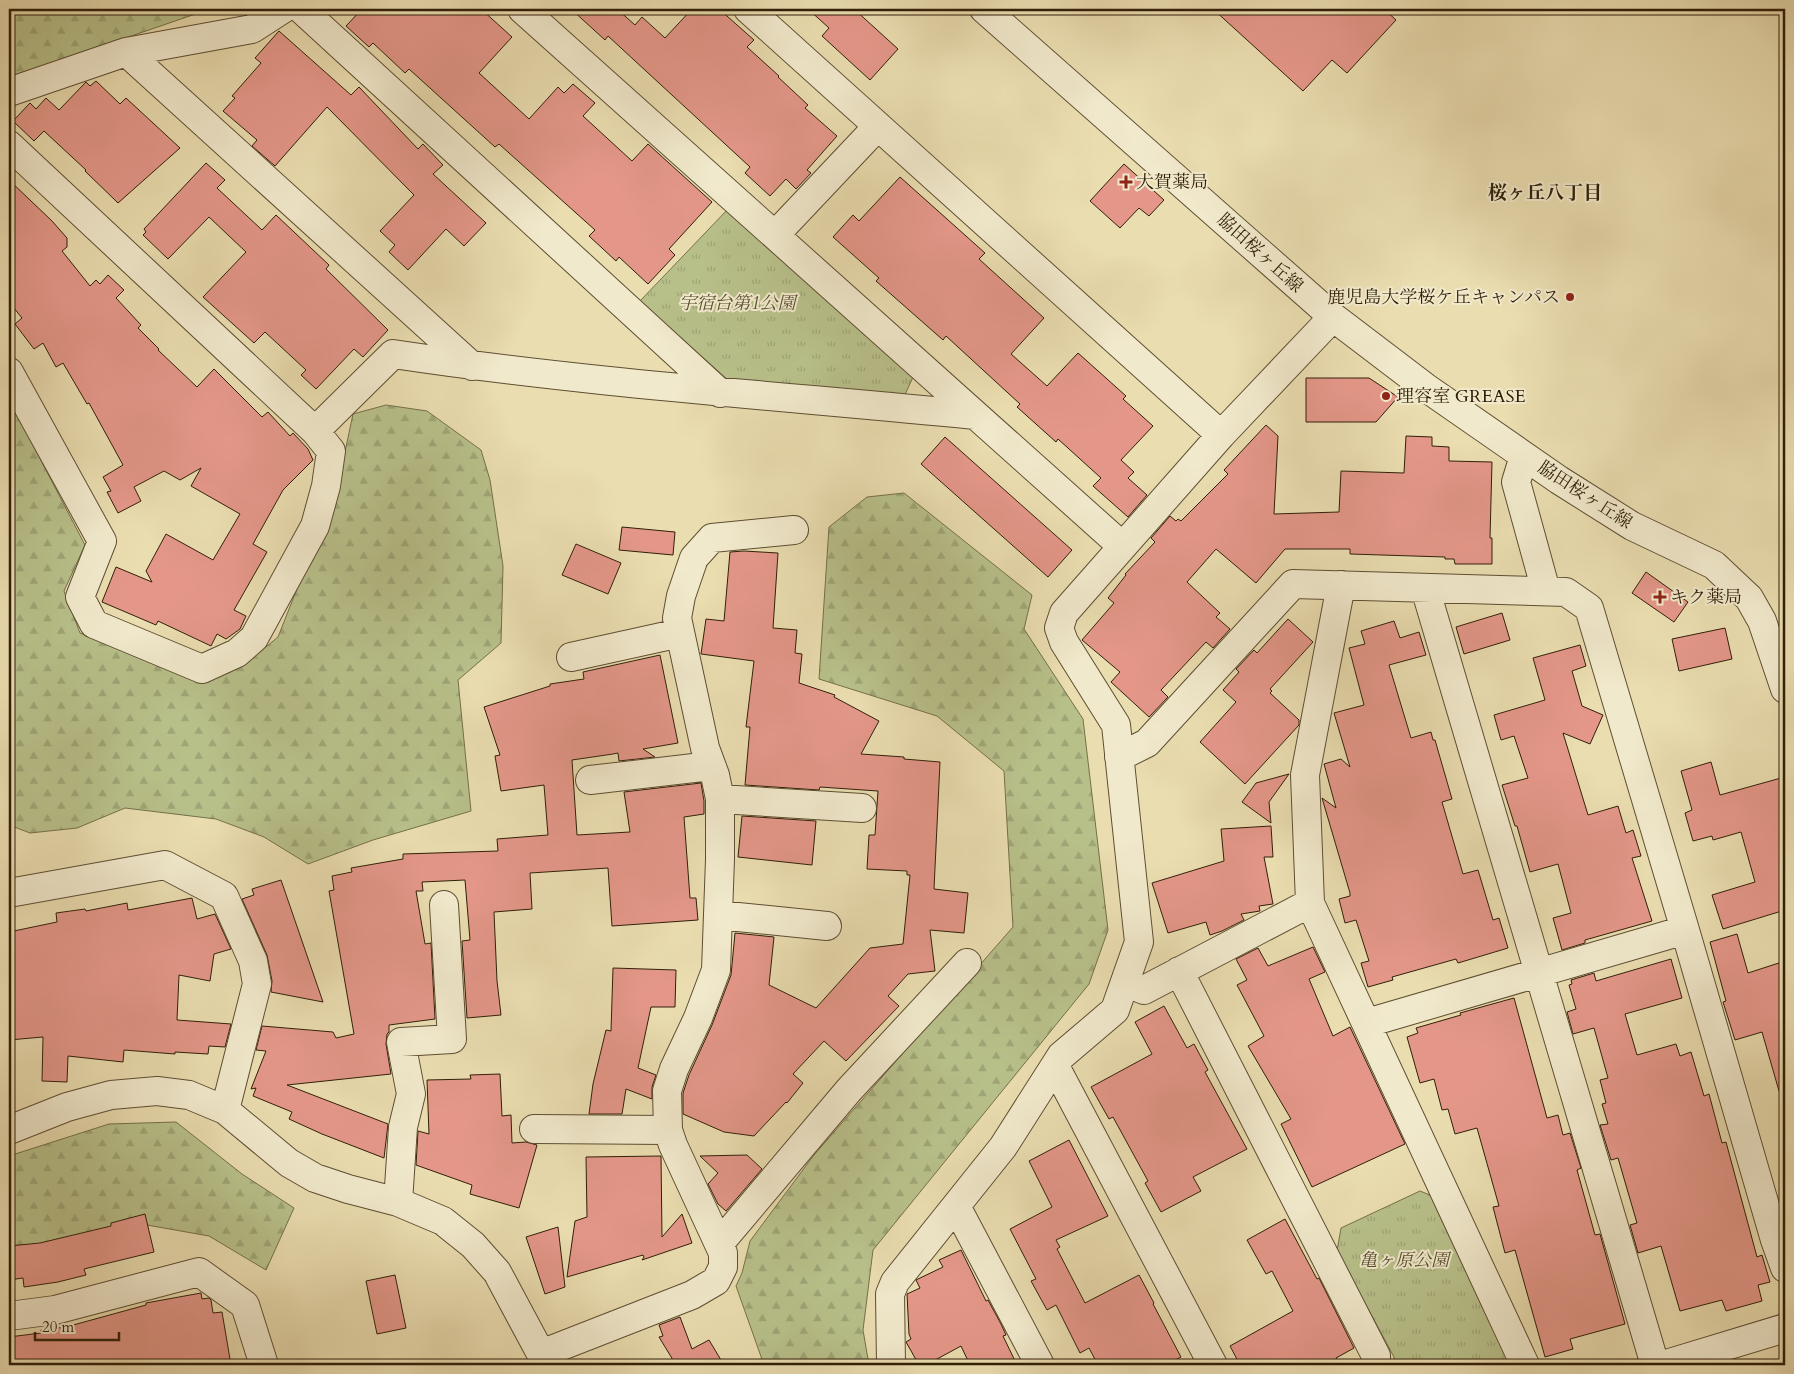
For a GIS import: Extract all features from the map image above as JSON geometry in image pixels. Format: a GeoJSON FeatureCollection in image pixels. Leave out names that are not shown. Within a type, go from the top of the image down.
{"type":"FeatureCollection","features":[{"type":"Feature","properties":{"kind":"street"},"geometry":{"type":"LineString","coordinates":[[9,92],[126,52],[252,30],[282,9]]}},
{"type":"Feature","properties":{"kind":"street"},"geometry":{"type":"LineString","coordinates":[[301,9],[720,393]]}},
{"type":"Feature","properties":{"kind":"street"},"geometry":{"type":"LineString","coordinates":[[522,9],[1122,546]]}},
{"type":"Feature","properties":{"kind":"street"},"geometry":{"type":"LineString","coordinates":[[748,9],[1221,435]]}},
{"type":"Feature","properties":{"kind":"street","name":"脇田桜ヶ丘線"},"geometry":{"type":"LineString","coordinates":[[984,9],[1332,317],[1425,387],[1524,456],[1632,526],[1714,565],[1749,598],[1762,621],[1785,689]]}},
{"type":"Feature","properties":{"kind":"street"},"geometry":{"type":"LineString","coordinates":[[126,52],[472,366]]}},
{"type":"Feature","properties":{"kind":"street"},"geometry":{"type":"LineString","coordinates":[[775,235],[878,126]]}},
{"type":"Feature","properties":{"kind":"street"},"geometry":{"type":"LineString","coordinates":[[9,145],[315,430],[331,450],[326,486],[315,526],[254,638],[237,653],[202,669],[94,624],[80,597],[102,541],[9,372]]}},
{"type":"Feature","properties":{"kind":"street"},"geometry":{"type":"LineString","coordinates":[[891,1365],[890,1294],[895,1282],[1003,1146],[1061,1056],[1115,1010],[1139,942],[1116,725],[1064,642],[1059,628],[1064,613],[1221,435],[1332,317]]}},
{"type":"Feature","properties":{"kind":"street"},"geometry":{"type":"LineString","coordinates":[[315,430],[393,354],[472,366],[720,393],[810,399],[975,415]]}},
{"type":"Feature","properties":{"kind":"street"},"geometry":{"type":"LineString","coordinates":[[1524,456],[1516,482],[1546,591]]}},
{"type":"Feature","properties":{"kind":"street"},"geometry":{"type":"LineString","coordinates":[[9,1130],[67,1107],[111,1095],[157,1091],[189,1095],[226,1110],[289,1163],[315,1178],[398,1202],[443,1222],[473,1245],[497,1272],[545,1360],[692,1295],[716,1281],[723,1267],[723,1253],[668,1130],[667,1091],[674,1069],[698,1018],[716,970],[718,915],[720,799],[705,748],[677,618],[681,596],[694,558],[712,538],[794,530]]}},
{"type":"Feature","properties":{"kind":"street"},"geometry":{"type":"LineString","coordinates":[[1118,757],[1147,743],[1293,584],[1566,592],[1589,608],[1775,1240],[1785,1268]]}},
{"type":"Feature","properties":{"kind":"street"},"geometry":{"type":"LineString","coordinates":[[1341,585],[1305,775],[1310,903],[1525,1365]]}},
{"type":"Feature","properties":{"kind":"street"},"geometry":{"type":"LineString","coordinates":[[1425,588],[1655,1365]]}},
{"type":"Feature","properties":{"kind":"street"},"geometry":{"type":"LineString","coordinates":[[571,657],[680,633]]}},
{"type":"Feature","properties":{"kind":"street"},"geometry":{"type":"LineString","coordinates":[[590,780],[711,766]]}},
{"type":"Feature","properties":{"kind":"street"},"geometry":{"type":"LineString","coordinates":[[720,799],[862,808]]}},
{"type":"Feature","properties":{"kind":"street"},"geometry":{"type":"LineString","coordinates":[[9,893],[166,865],[224,896],[253,961],[257,984],[226,1110]]}},
{"type":"Feature","properties":{"kind":"street"},"geometry":{"type":"LineString","coordinates":[[1125,982],[1144,990],[1310,903]]}},
{"type":"Feature","properties":{"kind":"street"},"geometry":{"type":"LineString","coordinates":[[398,1202],[402,1127],[411,1094],[401,1042],[452,1039],[444,905]]}},
{"type":"Feature","properties":{"kind":"street"},"geometry":{"type":"LineString","coordinates":[[718,915],[827,926]]}},
{"type":"Feature","properties":{"kind":"street"},"geometry":{"type":"LineString","coordinates":[[1366,1023],[1685,930]]}},
{"type":"Feature","properties":{"kind":"street"},"geometry":{"type":"LineString","coordinates":[[719,1244],[849,1090],[968,963]]}},
{"type":"Feature","properties":{"kind":"street"},"geometry":{"type":"LineString","coordinates":[[1179,971],[1376,1356],[1376,1365]]}},
{"type":"Feature","properties":{"kind":"street"},"geometry":{"type":"LineString","coordinates":[[1055,1066],[1213,1365]]}},
{"type":"Feature","properties":{"kind":"street"},"geometry":{"type":"LineString","coordinates":[[534,1129],[668,1130]]}},
{"type":"Feature","properties":{"kind":"street"},"geometry":{"type":"LineString","coordinates":[[956,1206],[1040,1365]]}},
{"type":"Feature","properties":{"kind":"street"},"geometry":{"type":"LineString","coordinates":[[9,1316],[55,1310],[199,1272],[245,1305],[264,1365]]}},
{"type":"Feature","properties":{"kind":"street"},"geometry":{"type":"LineString","coordinates":[[1663,1365],[1785,1328]]}},
{"type":"Feature","properties":{"kind":"green space"},"geometry":{"type":"Polygon","coordinates":[[[15,9],[210,9],[9,78],[9,12],[15,9]]]}},
{"type":"Feature","properties":{"kind":"green space","name":"宇宿台第1公園"},"geometry":{"type":"Polygon","coordinates":[[[729,208],[913,377],[903,399],[728,380],[640,301],[729,208]]]}},
{"type":"Feature","properties":{"kind":"green space"},"geometry":{"type":"Polygon","coordinates":[[[9,399],[85,545],[64,591],[80,633],[207,679],[244,665],[278,637],[338,485],[353,414],[386,405],[427,411],[481,450],[490,480],[503,566],[501,643],[458,680],[471,811],[373,840],[308,864],[264,837],[216,819],[125,808],[77,828],[30,833],[9,825],[9,399]]]}},
{"type":"Feature","properties":{"kind":"green space"},"geometry":{"type":"Polygon","coordinates":[[[904,493],[1032,595],[1024,629],[1083,719],[1108,930],[1089,984],[873,1250],[863,1330],[869,1365],[764,1365],[736,1286],[742,1273],[750,1241],[814,1155],[1013,927],[1004,771],[937,716],[819,679],[829,527],[867,497],[904,493]]]}},
{"type":"Feature","properties":{"kind":"green space"},"geometry":{"type":"Polygon","coordinates":[[[176,1122],[242,1174],[294,1208],[266,1270],[209,1236],[147,1225],[20,1266],[9,1267],[9,1156],[109,1124],[176,1122]]]}},
{"type":"Feature","properties":{"kind":"green space","name":"亀ヶ原公園"},"geometry":{"type":"Polygon","coordinates":[[[1420,1191],[1435,1197],[1513,1365],[1394,1365],[1394,1357],[1337,1251],[1341,1228],[1420,1191]]]}},
{"type":"Feature","properties":{"kind":"building"},"geometry":{"type":"Polygon","coordinates":[[[362,9],[481,9],[512,37],[479,73],[529,119],[558,87],[564,93],[573,84],[595,103],[583,116],[632,161],[648,144],[712,202],[669,249],[675,255],[648,284],[619,257],[616,261],[589,236],[595,230],[499,144],[495,147],[409,69],[405,73],[373,43],[369,47],[346,26],[362,9]]]}},
{"type":"Feature","properties":{"kind":"building"},"geometry":{"type":"Polygon","coordinates":[[[571,9],[617,9],[635,25],[642,17],[665,38],[692,9],[719,9],[754,40],[747,47],[808,105],[805,108],[837,136],[807,170],[811,173],[796,189],[786,179],[770,196],[745,173],[750,167],[608,36],[605,40],[571,9]]]}},
{"type":"Feature","properties":{"kind":"building"},"geometry":{"type":"Polygon","coordinates":[[[808,9],[854,9],[898,49],[870,80],[822,36],[829,28],[808,9]]]}},
{"type":"Feature","properties":{"kind":"building"},"geometry":{"type":"Polygon","coordinates":[[[1213,9],[1384,9],[1396,20],[1347,73],[1332,60],[1303,91],[1213,9]]]}},
{"type":"Feature","properties":{"kind":"building"},"geometry":{"type":"Polygon","coordinates":[[[279,31],[351,95],[359,87],[418,149],[423,144],[443,165],[433,174],[486,223],[464,246],[446,229],[408,270],[389,252],[395,245],[380,231],[414,195],[327,107],[275,166],[252,146],[257,140],[223,111],[235,98],[232,96],[261,63],[255,58],[279,31]]]}},
{"type":"Feature","properties":{"kind":"building"},"geometry":{"type":"Polygon","coordinates":[[[96,81],[120,104],[126,98],[180,148],[118,203],[44,131],[34,141],[13,121],[30,103],[36,109],[46,98],[59,110],[86,82],[90,86],[96,81]]]}},
{"type":"Feature","properties":{"kind":"building"},"geometry":{"type":"Polygon","coordinates":[[[206,163],[225,180],[217,188],[262,230],[276,215],[329,265],[326,269],[388,330],[363,357],[354,349],[316,389],[301,375],[306,370],[265,332],[254,343],[203,297],[246,252],[209,217],[168,259],[143,235],[146,232],[144,229],[206,163]]]}},
{"type":"Feature","properties":{"kind":"building","name":"大賀薬局"},"geometry":{"type":"Polygon","coordinates":[[[1124,164],[1164,200],[1149,216],[1139,208],[1120,228],[1090,201],[1124,164]]]}},
{"type":"Feature","properties":{"kind":"building"},"geometry":{"type":"Polygon","coordinates":[[[900,177],[985,253],[979,259],[1044,318],[1011,354],[1047,386],[1078,353],[1126,396],[1123,399],[1153,426],[1121,460],[1134,472],[1128,478],[1147,495],[1128,517],[1093,486],[1101,478],[1058,439],[1056,442],[1017,407],[1020,404],[946,336],[943,340],[876,281],[879,278],[833,237],[853,215],[859,221],[900,177]]]}},
{"type":"Feature","properties":{"kind":"building"},"geometry":{"type":"Polygon","coordinates":[[[9,180],[67,238],[67,247],[62,251],[90,286],[96,280],[100,284],[108,275],[124,290],[116,298],[141,325],[138,328],[197,387],[214,369],[262,417],[268,412],[290,436],[293,433],[308,449],[313,460],[283,490],[253,544],[267,552],[234,610],[246,616],[240,629],[226,639],[217,634],[211,646],[158,621],[156,625],[102,602],[116,567],[152,582],[146,571],[166,534],[213,560],[240,514],[191,486],[201,468],[180,480],[164,471],[134,487],[141,501],[118,513],[107,492],[111,491],[103,477],[123,465],[89,403],[87,404],[63,363],[56,367],[43,343],[34,349],[15,324],[22,318],[9,302],[9,180]]]}},
{"type":"Feature","properties":{"kind":"building"},"geometry":{"type":"Polygon","coordinates":[[[1306,378],[1369,378],[1398,397],[1376,422],[1306,422],[1306,378]]]}},
{"type":"Feature","properties":{"kind":"building"},"geometry":{"type":"Polygon","coordinates":[[[1266,425],[1278,436],[1274,514],[1339,512],[1341,471],[1404,473],[1406,436],[1432,437],[1432,446],[1449,447],[1449,461],[1492,462],[1490,538],[1492,538],[1492,564],[1455,564],[1454,559],[1445,559],[1445,557],[1350,554],[1350,549],[1285,549],[1256,583],[1216,549],[1187,582],[1220,613],[1216,617],[1230,629],[1213,648],[1206,642],[1161,690],[1168,697],[1149,717],[1111,682],[1120,672],[1082,640],[1114,603],[1108,598],[1125,574],[1155,542],[1151,538],[1170,516],[1176,521],[1178,519],[1181,521],[1228,474],[1224,470],[1266,425]]]}},
{"type":"Feature","properties":{"kind":"building"},"geometry":{"type":"Polygon","coordinates":[[[945,437],[1072,550],[1048,577],[921,464],[945,437]]]}},
{"type":"Feature","properties":{"kind":"building"},"geometry":{"type":"Polygon","coordinates":[[[622,527],[675,532],[673,555],[619,550],[622,527]]]}},
{"type":"Feature","properties":{"kind":"building"},"geometry":{"type":"Polygon","coordinates":[[[576,544],[621,563],[608,594],[562,575],[576,544]]]}},
{"type":"Feature","properties":{"kind":"building"},"geometry":{"type":"Polygon","coordinates":[[[730,552],[778,553],[773,628],[797,630],[795,653],[802,654],[799,683],[835,695],[834,697],[879,721],[861,754],[940,762],[934,889],[968,893],[964,933],[930,930],[935,971],[908,974],[888,996],[899,1006],[846,1061],[824,1041],[793,1074],[803,1083],[787,1103],[754,1136],[724,1132],[683,1114],[683,1093],[689,1075],[712,1025],[731,975],[735,933],[774,937],[769,985],[816,1008],[870,948],[903,944],[910,875],[907,875],[907,871],[867,869],[869,835],[875,835],[878,791],[820,787],[819,790],[745,785],[750,727],[746,727],[754,661],[701,654],[706,619],[724,621],[730,552]]]}},
{"type":"Feature","properties":{"kind":"building","name":"キク薬局"},"geometry":{"type":"Polygon","coordinates":[[[1646,572],[1688,602],[1674,622],[1632,593],[1646,572]]]}},
{"type":"Feature","properties":{"kind":"building"},"geometry":{"type":"Polygon","coordinates":[[[1502,613],[1510,640],[1464,654],[1456,627],[1502,613]]]}},
{"type":"Feature","properties":{"kind":"building"},"geometry":{"type":"Polygon","coordinates":[[[1288,619],[1313,642],[1270,689],[1272,691],[1270,693],[1299,720],[1299,725],[1245,784],[1200,742],[1236,702],[1223,690],[1239,672],[1236,669],[1254,650],[1257,653],[1288,619]]]}},
{"type":"Feature","properties":{"kind":"building"},"geometry":{"type":"Polygon","coordinates":[[[1394,621],[1400,638],[1419,632],[1426,655],[1389,665],[1411,738],[1431,732],[1433,740],[1435,740],[1452,799],[1442,802],[1463,874],[1478,870],[1493,920],[1499,918],[1508,948],[1458,963],[1456,959],[1392,977],[1393,980],[1368,987],[1361,963],[1369,961],[1356,920],[1345,923],[1339,899],[1350,896],[1350,893],[1322,798],[1336,808],[1324,764],[1341,759],[1350,767],[1334,713],[1364,705],[1349,648],[1365,644],[1361,631],[1394,621]]]}},
{"type":"Feature","properties":{"kind":"building"},"geometry":{"type":"Polygon","coordinates":[[[1725,628],[1732,659],[1679,671],[1672,639],[1725,628]]]}},
{"type":"Feature","properties":{"kind":"building"},"geometry":{"type":"Polygon","coordinates":[[[1580,645],[1586,666],[1572,671],[1582,706],[1603,715],[1590,744],[1563,733],[1588,815],[1618,806],[1626,833],[1633,830],[1641,856],[1632,858],[1652,921],[1585,940],[1585,943],[1562,950],[1553,918],[1571,913],[1558,864],[1530,872],[1517,826],[1515,826],[1502,785],[1528,778],[1514,736],[1501,740],[1494,715],[1545,700],[1533,658],[1580,645]]]}},
{"type":"Feature","properties":{"kind":"building"},"geometry":{"type":"Polygon","coordinates":[[[660,655],[678,743],[643,749],[655,757],[619,761],[618,753],[572,760],[577,835],[630,832],[624,792],[701,783],[704,814],[684,817],[690,898],[696,898],[698,920],[612,926],[608,868],[530,873],[532,909],[494,912],[497,981],[501,1015],[467,1018],[462,941],[470,940],[465,880],[422,882],[423,891],[416,891],[425,944],[431,943],[435,1019],[389,1025],[386,1044],[391,1074],[287,1085],[388,1124],[384,1158],[289,1119],[292,1112],[253,1096],[256,1088],[251,1089],[266,1051],[256,1050],[262,1026],[333,1032],[336,1038],[354,1034],[329,891],[334,890],[332,876],[352,872],[351,868],[403,859],[403,854],[498,851],[497,839],[548,835],[544,785],[501,791],[495,756],[500,755],[484,707],[550,686],[550,684],[584,679],[583,672],[660,655]]]}},
{"type":"Feature","properties":{"kind":"building"},"geometry":{"type":"Polygon","coordinates":[[[1711,762],[1720,795],[1781,778],[1785,792],[1785,910],[1723,929],[1712,895],[1755,882],[1741,832],[1713,840],[1712,836],[1693,841],[1685,813],[1692,810],[1681,771],[1711,762]]]}},
{"type":"Feature","properties":{"kind":"building"},"geometry":{"type":"Polygon","coordinates":[[[1289,774],[1269,802],[1271,823],[1242,802],[1256,783],[1289,774]]]}},
{"type":"Feature","properties":{"kind":"building"},"geometry":{"type":"Polygon","coordinates":[[[742,816],[816,821],[812,865],[738,857],[742,816]]]}},
{"type":"Feature","properties":{"kind":"building"},"geometry":{"type":"Polygon","coordinates":[[[1271,826],[1273,857],[1264,857],[1273,904],[1259,906],[1260,911],[1241,914],[1244,920],[1210,935],[1206,922],[1168,933],[1152,883],[1224,861],[1221,829],[1271,826]]]}},
{"type":"Feature","properties":{"kind":"building"},"geometry":{"type":"Polygon","coordinates":[[[281,880],[323,1002],[271,992],[272,981],[267,955],[242,899],[254,895],[252,889],[281,880]]]}},
{"type":"Feature","properties":{"kind":"building"},"geometry":{"type":"Polygon","coordinates":[[[192,898],[197,919],[215,914],[231,949],[214,954],[210,981],[179,975],[177,1020],[231,1024],[225,1047],[209,1046],[208,1054],[175,1052],[175,1054],[124,1050],[123,1062],[68,1056],[67,1082],[42,1081],[43,1037],[9,1040],[9,932],[57,922],[56,913],[85,909],[86,911],[127,903],[128,910],[192,898]]]}},
{"type":"Feature","properties":{"kind":"building"},"geometry":{"type":"Polygon","coordinates":[[[1737,934],[1748,973],[1785,961],[1785,1090],[1779,1091],[1762,1032],[1735,1040],[1723,1002],[1726,1001],[1710,942],[1737,934]]]}},
{"type":"Feature","properties":{"kind":"building"},"geometry":{"type":"Polygon","coordinates":[[[1313,947],[1325,972],[1309,979],[1333,1036],[1350,1027],[1405,1144],[1312,1187],[1281,1124],[1291,1119],[1248,1046],[1264,1036],[1237,985],[1247,980],[1236,959],[1258,948],[1268,966],[1313,947]]]}},
{"type":"Feature","properties":{"kind":"building"},"geometry":{"type":"Polygon","coordinates":[[[1671,959],[1682,998],[1625,1014],[1637,1055],[1676,1044],[1680,1056],[1691,1052],[1704,1096],[1709,1094],[1722,1143],[1726,1142],[1757,1257],[1762,1255],[1770,1282],[1758,1285],[1762,1301],[1726,1311],[1722,1300],[1680,1311],[1661,1246],[1638,1253],[1630,1225],[1637,1223],[1618,1158],[1611,1160],[1600,1125],[1608,1124],[1602,1104],[1606,1103],[1600,1080],[1608,1078],[1594,1028],[1573,1034],[1567,1012],[1576,1009],[1569,985],[1572,984],[1571,980],[1594,973],[1596,981],[1671,959]]]}},
{"type":"Feature","properties":{"kind":"building"},"geometry":{"type":"Polygon","coordinates":[[[613,968],[676,970],[675,1007],[651,1007],[638,1068],[656,1075],[652,1087],[652,1099],[626,1089],[622,1114],[589,1114],[593,1084],[606,1030],[611,1031],[613,968]]]}},
{"type":"Feature","properties":{"kind":"building"},"geometry":{"type":"Polygon","coordinates":[[[1514,998],[1547,1118],[1558,1115],[1563,1135],[1570,1133],[1581,1168],[1577,1170],[1595,1235],[1600,1234],[1625,1324],[1570,1339],[1573,1349],[1545,1357],[1515,1250],[1505,1253],[1493,1207],[1499,1206],[1477,1128],[1455,1134],[1448,1109],[1442,1110],[1434,1079],[1420,1083],[1407,1037],[1418,1033],[1416,1028],[1514,998]]]}},
{"type":"Feature","properties":{"kind":"building"},"geometry":{"type":"Polygon","coordinates":[[[1164,1006],[1187,1048],[1194,1044],[1208,1070],[1205,1072],[1247,1149],[1193,1177],[1201,1191],[1161,1212],[1145,1183],[1148,1181],[1113,1117],[1109,1119],[1091,1087],[1152,1054],[1135,1022],[1164,1006]]]}},
{"type":"Feature","properties":{"kind":"building"},"geometry":{"type":"Polygon","coordinates":[[[500,1074],[502,1116],[511,1115],[512,1143],[526,1142],[537,1145],[519,1208],[470,1194],[472,1185],[416,1165],[418,1131],[429,1134],[427,1080],[471,1079],[470,1075],[500,1074]]]}},
{"type":"Feature","properties":{"kind":"building"},"geometry":{"type":"Polygon","coordinates":[[[1069,1140],[1108,1216],[1056,1240],[1060,1247],[1057,1249],[1085,1303],[1139,1275],[1181,1357],[1165,1365],[1098,1365],[1089,1348],[1080,1353],[1056,1305],[1047,1310],[1031,1281],[1036,1279],[1010,1229],[1052,1207],[1029,1161],[1069,1140]]]}},
{"type":"Feature","properties":{"kind":"building"},"geometry":{"type":"Polygon","coordinates":[[[747,1155],[762,1169],[726,1211],[718,1204],[708,1184],[718,1173],[700,1156],[747,1155]]]}},
{"type":"Feature","properties":{"kind":"building"},"geometry":{"type":"Polygon","coordinates":[[[661,1156],[662,1237],[682,1214],[692,1243],[642,1260],[643,1255],[567,1277],[575,1221],[587,1217],[586,1157],[661,1156]]]}},
{"type":"Feature","properties":{"kind":"building"},"geometry":{"type":"Polygon","coordinates":[[[145,1214],[154,1252],[84,1269],[86,1275],[58,1282],[24,1287],[23,1278],[9,1280],[9,1246],[40,1243],[111,1226],[111,1223],[145,1214]]]}},
{"type":"Feature","properties":{"kind":"building"},"geometry":{"type":"Polygon","coordinates":[[[1285,1219],[1317,1279],[1319,1278],[1354,1348],[1336,1358],[1340,1365],[1240,1365],[1230,1346],[1293,1311],[1272,1271],[1266,1274],[1247,1240],[1285,1219]]]}},
{"type":"Feature","properties":{"kind":"building"},"geometry":{"type":"Polygon","coordinates":[[[558,1227],[565,1287],[545,1294],[526,1237],[558,1227]]]}},
{"type":"Feature","properties":{"kind":"building"},"geometry":{"type":"Polygon","coordinates":[[[961,1250],[986,1301],[988,1300],[1001,1324],[1006,1335],[1003,1336],[1017,1365],[970,1365],[961,1346],[926,1365],[919,1365],[906,1342],[911,1339],[909,1334],[907,1294],[920,1288],[916,1280],[943,1267],[939,1260],[961,1250]]]}},
{"type":"Feature","properties":{"kind":"building"},"geometry":{"type":"Polygon","coordinates":[[[395,1275],[406,1328],[377,1334],[366,1281],[395,1275]]]}},
{"type":"Feature","properties":{"kind":"building"},"geometry":{"type":"Polygon","coordinates":[[[201,1293],[202,1299],[209,1298],[211,1300],[213,1313],[222,1312],[231,1365],[9,1365],[9,1337],[41,1333],[41,1330],[66,1327],[146,1305],[146,1303],[201,1293]]]}},
{"type":"Feature","properties":{"kind":"building"},"geometry":{"type":"Polygon","coordinates":[[[680,1317],[692,1349],[709,1340],[724,1365],[664,1365],[673,1360],[659,1337],[663,1336],[659,1325],[680,1317]]]}},
{"type":"Feature","properties":{"kind":"place","name":"大賀薬局"},"geometry":{"type":"Point","coordinates":[1126,182]}},
{"type":"Feature","properties":{"kind":"place","name":"鹿児島大学桜ケ丘キャンパス"},"geometry":{"type":"Point","coordinates":[1570,297]}},
{"type":"Feature","properties":{"kind":"place","name":"理容室 GREASE"},"geometry":{"type":"Point","coordinates":[1386,396]}},
{"type":"Feature","properties":{"kind":"place","name":"キク薬局"},"geometry":{"type":"Point","coordinates":[1660,597]}},
{"type":"Feature","properties":{"kind":"district","name":"桜ヶ丘八丁目"},"geometry":{"type":"Point","coordinates":[1545,193]}}]}
